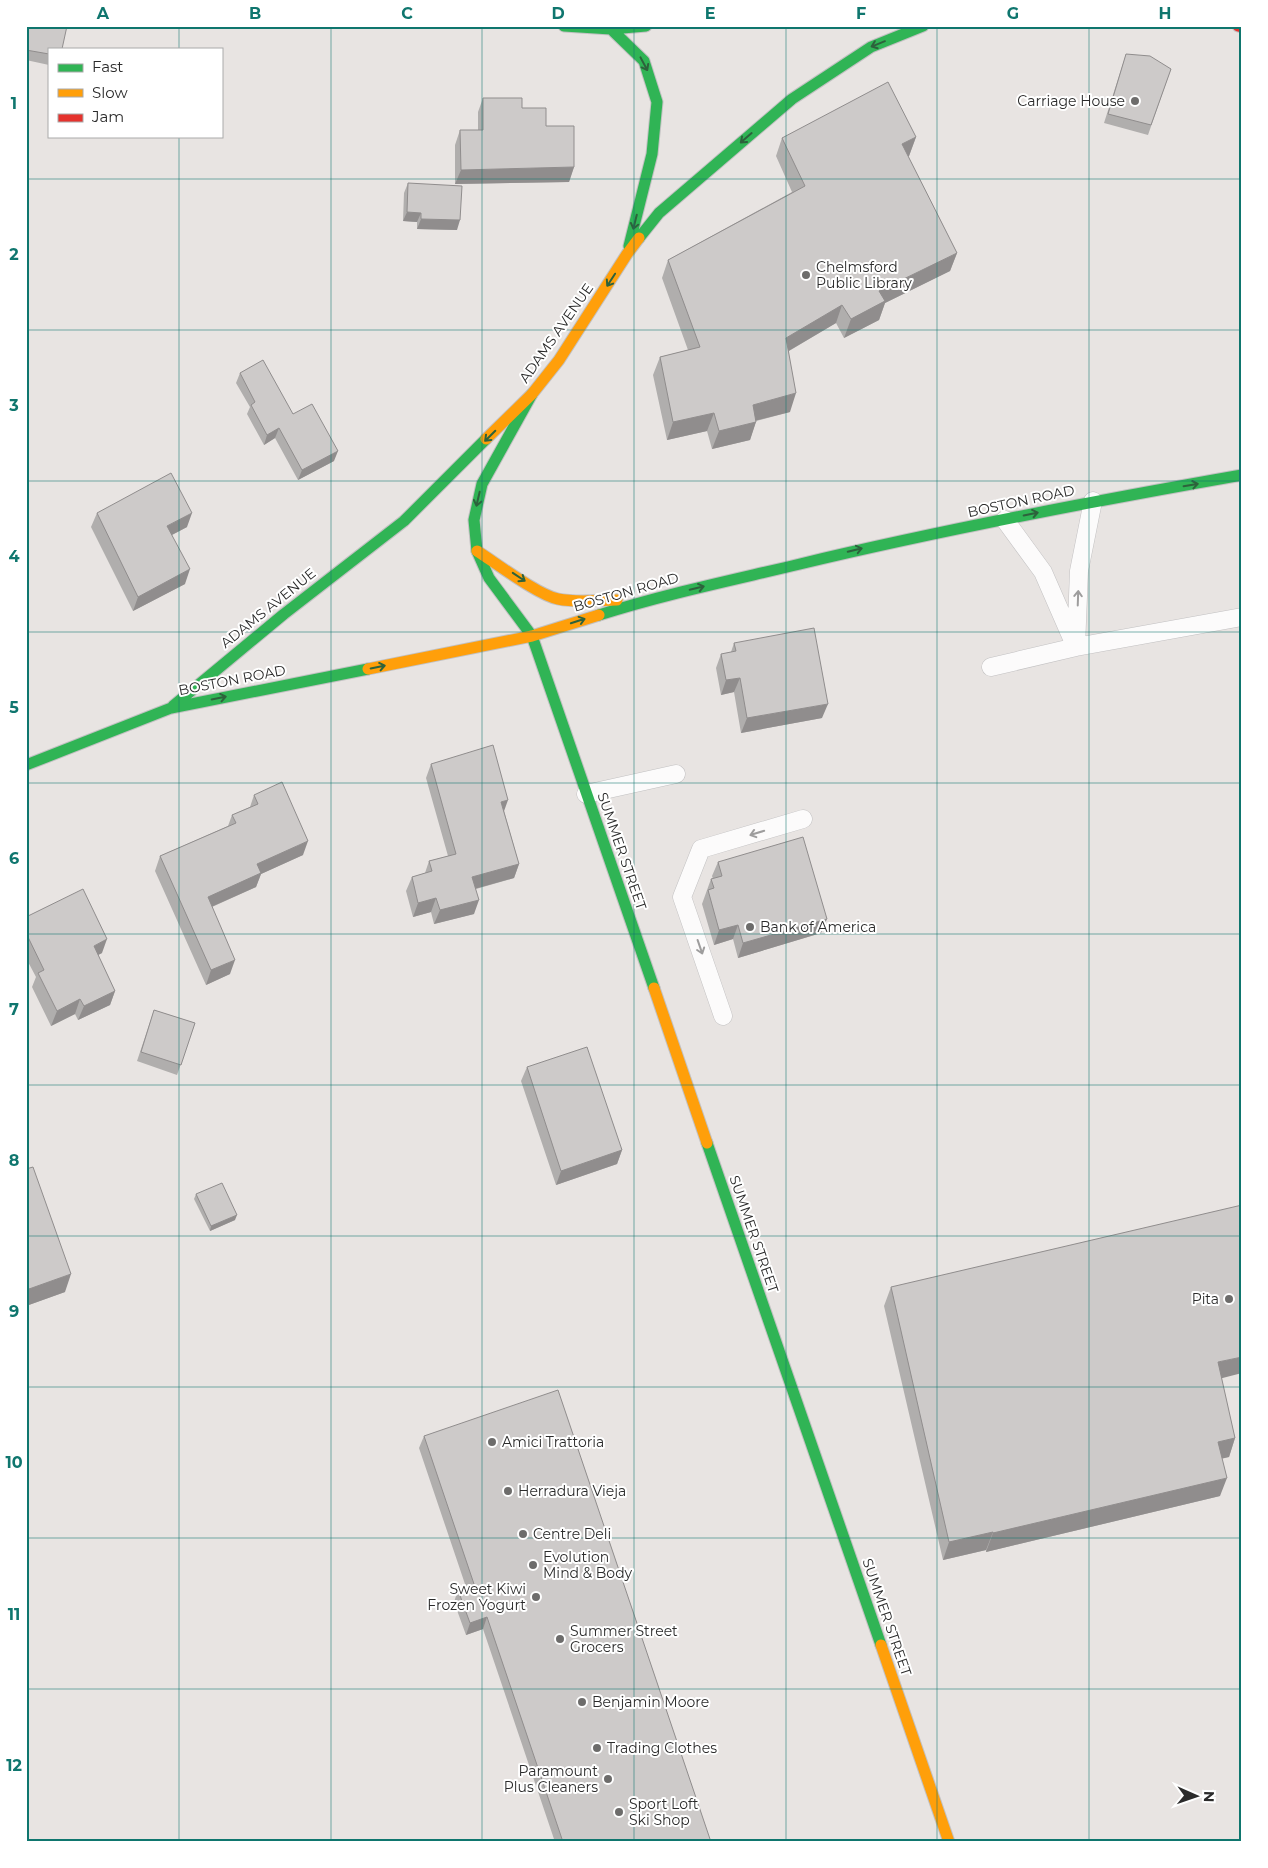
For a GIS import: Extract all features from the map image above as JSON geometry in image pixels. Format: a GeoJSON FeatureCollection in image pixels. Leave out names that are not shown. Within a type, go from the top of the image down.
{"type":"FeatureCollection","features":[{"type":"Feature","properties":{"kind":"main road"},"geometry":{"type":"LineString","coordinates":[[564,26],[611,29],[646,26]]}},
{"type":"Feature","properties":{"kind":"main road","name":"ADAMS AVENUE"},"geometry":{"type":"LineString","coordinates":[[171,708],[284,614],[404,521],[532,394],[558,360],[627,254],[659,213],[792,99],[871,47],[924,26]]}},
{"type":"Feature","properties":{"kind":"main road"},"geometry":{"type":"LineString","coordinates":[[1238,26],[1242,27]]}},
{"type":"Feature","properties":{"kind":"main road"},"geometry":{"type":"LineString","coordinates":[[611,29],[644,61],[657,102],[652,154],[627,254]]}},
{"type":"Feature","properties":{"kind":"main road","name":"SUMMER STREET"},"geometry":{"type":"LineString","coordinates":[[532,394],[482,484],[474,520],[477,551],[489,578],[532,636],[949,1842]]}},
{"type":"Feature","properties":{"kind":"main road","name":"BOSTON ROAD"},"geometry":{"type":"LineString","coordinates":[[26,765],[171,708],[532,636],[649,599],[803,564],[859,549],[1092,501],[1242,475]]}},
{"type":"Feature","properties":{"kind":"main road"},"geometry":{"type":"LineString","coordinates":[[477,551],[531,586],[556,599],[574,601],[649,599]]}},
{"type":"Feature","properties":{"kind":"lane"},"geometry":{"type":"LineString","coordinates":[[1076,647],[1079,571],[1092,501]]}},
{"type":"Feature","properties":{"kind":"lane"},"geometry":{"type":"LineString","coordinates":[[1005,520],[1043,572],[1076,647]]}},
{"type":"Feature","properties":{"kind":"lane"},"geometry":{"type":"LineString","coordinates":[[991,667],[1076,647],[1242,617]]}},
{"type":"Feature","properties":{"kind":"lane"},"geometry":{"type":"LineString","coordinates":[[586,794],[676,774]]}},
{"type":"Feature","properties":{"kind":"lane"},"geometry":{"type":"LineString","coordinates":[[723,1016],[682,897],[701,849],[803,819]]}},
{"type":"Feature","properties":{"kind":"building"},"geometry":{"type":"Polygon","coordinates":[[[26,26],[67,26],[62,48],[48,48],[48,54],[26,50],[26,26]]]}},
{"type":"Feature","properties":{"kind":"building","name":"Carriage House"},"geometry":{"type":"Polygon","coordinates":[[[1126,54],[1150,56],[1171,69],[1151,125],[1108,114],[1126,54]]]}},
{"type":"Feature","properties":{"kind":"building","name":"Chelmsford Public Library"},"geometry":{"type":"Polygon","coordinates":[[[888,82],[916,137],[902,144],[957,253],[879,291],[885,301],[851,319],[842,305],[786,338],[796,393],[753,405],[756,422],[719,431],[714,413],[673,422],[660,357],[700,347],[668,260],[805,186],[782,138],[888,82]]]}},
{"type":"Feature","properties":{"kind":"building"},"geometry":{"type":"Polygon","coordinates":[[[483,98],[522,98],[522,108],[546,108],[546,126],[574,126],[574,167],[461,170],[460,130],[483,130],[483,98]]]}},
{"type":"Feature","properties":{"kind":"building"},"geometry":{"type":"Polygon","coordinates":[[[408,183],[462,186],[460,220],[421,219],[421,213],[407,212],[408,183]]]}},
{"type":"Feature","properties":{"kind":"building"},"geometry":{"type":"Polygon","coordinates":[[[263,360],[293,414],[312,404],[338,451],[302,470],[279,428],[267,435],[251,405],[255,402],[240,373],[263,360]]]}},
{"type":"Feature","properties":{"kind":"building"},"geometry":{"type":"Polygon","coordinates":[[[171,473],[192,513],[167,526],[190,569],[138,597],[97,513],[171,473]]]}},
{"type":"Feature","properties":{"kind":"building"},"geometry":{"type":"Polygon","coordinates":[[[814,628],[828,704],[747,718],[740,678],[726,680],[721,654],[736,651],[734,643],[814,628]]]}},
{"type":"Feature","properties":{"kind":"building"},"geometry":{"type":"Polygon","coordinates":[[[493,745],[508,800],[501,802],[519,864],[472,877],[479,900],[440,910],[436,898],[418,903],[412,877],[432,871],[429,861],[456,854],[431,764],[493,745]]]}},
{"type":"Feature","properties":{"kind":"building"},"geometry":{"type":"Polygon","coordinates":[[[282,782],[308,841],[257,864],[261,873],[208,897],[235,960],[211,970],[160,856],[236,823],[232,815],[258,804],[254,795],[282,782]]]}},
{"type":"Feature","properties":{"kind":"building"},"geometry":{"type":"Polygon","coordinates":[[[803,837],[827,919],[743,943],[738,925],[719,930],[708,890],[714,888],[711,879],[722,876],[718,862],[803,837]]]}},
{"type":"Feature","properties":{"kind":"building"},"geometry":{"type":"Polygon","coordinates":[[[83,889],[107,939],[94,946],[115,991],[84,1006],[80,999],[57,1011],[38,973],[44,970],[26,933],[26,917],[83,889]]]}},
{"type":"Feature","properties":{"kind":"building"},"geometry":{"type":"Polygon","coordinates":[[[154,1010],[195,1023],[181,1065],[141,1052],[154,1010]]]}},
{"type":"Feature","properties":{"kind":"building"},"geometry":{"type":"Polygon","coordinates":[[[587,1047],[622,1150],[561,1171],[527,1067],[587,1047]]]}},
{"type":"Feature","properties":{"kind":"building"},"geometry":{"type":"Polygon","coordinates":[[[33,1167],[71,1274],[29,1289],[26,1283],[26,1169],[33,1167]]]}},
{"type":"Feature","properties":{"kind":"building"},"geometry":{"type":"Polygon","coordinates":[[[222,1183],[237,1215],[211,1226],[196,1194],[222,1183]]]}},
{"type":"Feature","properties":{"kind":"building"},"geometry":{"type":"Polygon","coordinates":[[[1242,1205],[1242,1357],[1218,1362],[1235,1438],[1218,1442],[1227,1478],[949,1542],[891,1287],[1242,1205]]]}},
{"type":"Feature","properties":{"kind":"building"},"geometry":{"type":"Polygon","coordinates":[[[558,1390],[711,1842],[563,1842],[487,1617],[470,1623],[458,1590],[474,1584],[424,1436],[558,1390]]]}},
{"type":"Feature","properties":{"kind":"traffic: fast"},"geometry":{"type":"LineString","coordinates":[[564,26],[611,29],[646,26]]}},
{"type":"Feature","properties":{"kind":"traffic: fast"},"geometry":{"type":"LineString","coordinates":[[639,238],[659,213],[792,99],[871,47],[923,26]]}},
{"type":"Feature","properties":{"kind":"traffic: fast"},"geometry":{"type":"LineString","coordinates":[[611,29],[644,61],[657,102],[652,154],[629,246]]}},
{"type":"Feature","properties":{"kind":"traffic: fast"},"geometry":{"type":"LineString","coordinates":[[532,394],[482,484],[474,520],[477,551],[489,578],[532,636],[654,988]]}},
{"type":"Feature","properties":{"kind":"traffic: fast"},"geometry":{"type":"LineString","coordinates":[[173,706],[284,614],[404,521],[486,439]]}},
{"type":"Feature","properties":{"kind":"traffic: fast"},"geometry":{"type":"LineString","coordinates":[[599,615],[649,600],[965,527],[1242,475]]}},
{"type":"Feature","properties":{"kind":"traffic: fast"},"geometry":{"type":"LineString","coordinates":[[26,765],[171,708],[368,669]]}},
{"type":"Feature","properties":{"kind":"traffic: fast"},"geometry":{"type":"LineString","coordinates":[[707,1143],[881,1645]]}},
{"type":"Feature","properties":{"kind":"traffic: slow"},"geometry":{"type":"LineString","coordinates":[[486,439],[532,394],[559,360],[639,238]]}},
{"type":"Feature","properties":{"kind":"traffic: slow"},"geometry":{"type":"LineString","coordinates":[[477,551],[540,592],[558,599],[573,601],[617,600]]}},
{"type":"Feature","properties":{"kind":"traffic: slow"},"geometry":{"type":"LineString","coordinates":[[368,669],[532,636],[599,615]]}},
{"type":"Feature","properties":{"kind":"traffic: slow"},"geometry":{"type":"LineString","coordinates":[[654,988],[707,1143]]}},
{"type":"Feature","properties":{"kind":"traffic: slow"},"geometry":{"type":"LineString","coordinates":[[881,1645],[949,1842]]}},
{"type":"Feature","properties":{"kind":"traffic: jam"},"geometry":{"type":"LineString","coordinates":[[1238,26],[1242,27]]}},
{"type":"Feature","properties":{"kind":"place","name":"Carriage House"},"geometry":{"type":"Point","coordinates":[1135,101]}},
{"type":"Feature","properties":{"kind":"place","name":"Chelmsford Public Library"},"geometry":{"type":"Point","coordinates":[806,275]}},
{"type":"Feature","properties":{"kind":"place","name":"Bank of America"},"geometry":{"type":"Point","coordinates":[750,927]}},
{"type":"Feature","properties":{"kind":"place","name":"Pita"},"geometry":{"type":"Point","coordinates":[1229,1299]}},
{"type":"Feature","properties":{"kind":"place","name":"Amici Trattoria"},"geometry":{"type":"Point","coordinates":[492,1442]}},
{"type":"Feature","properties":{"kind":"place","name":"Herradura Vieja"},"geometry":{"type":"Point","coordinates":[508,1491]}},
{"type":"Feature","properties":{"kind":"place","name":"Centre Deli"},"geometry":{"type":"Point","coordinates":[523,1534]}},
{"type":"Feature","properties":{"kind":"place","name":"Evolution Mind & Body"},"geometry":{"type":"Point","coordinates":[533,1565]}},
{"type":"Feature","properties":{"kind":"place","name":"Sweet Kiwi Frozen Yogurt"},"geometry":{"type":"Point","coordinates":[536,1597]}},
{"type":"Feature","properties":{"kind":"place","name":"Summer Street Grocers"},"geometry":{"type":"Point","coordinates":[560,1639]}},
{"type":"Feature","properties":{"kind":"place","name":"Benjamin Moore"},"geometry":{"type":"Point","coordinates":[582,1702]}},
{"type":"Feature","properties":{"kind":"place","name":"Trading Clothes"},"geometry":{"type":"Point","coordinates":[597,1748]}},
{"type":"Feature","properties":{"kind":"place","name":"Paramount Plus Cleaners"},"geometry":{"type":"Point","coordinates":[608,1779]}},
{"type":"Feature","properties":{"kind":"place","name":"Sport Loft Ski Shop"},"geometry":{"type":"Point","coordinates":[619,1812]}}]}
